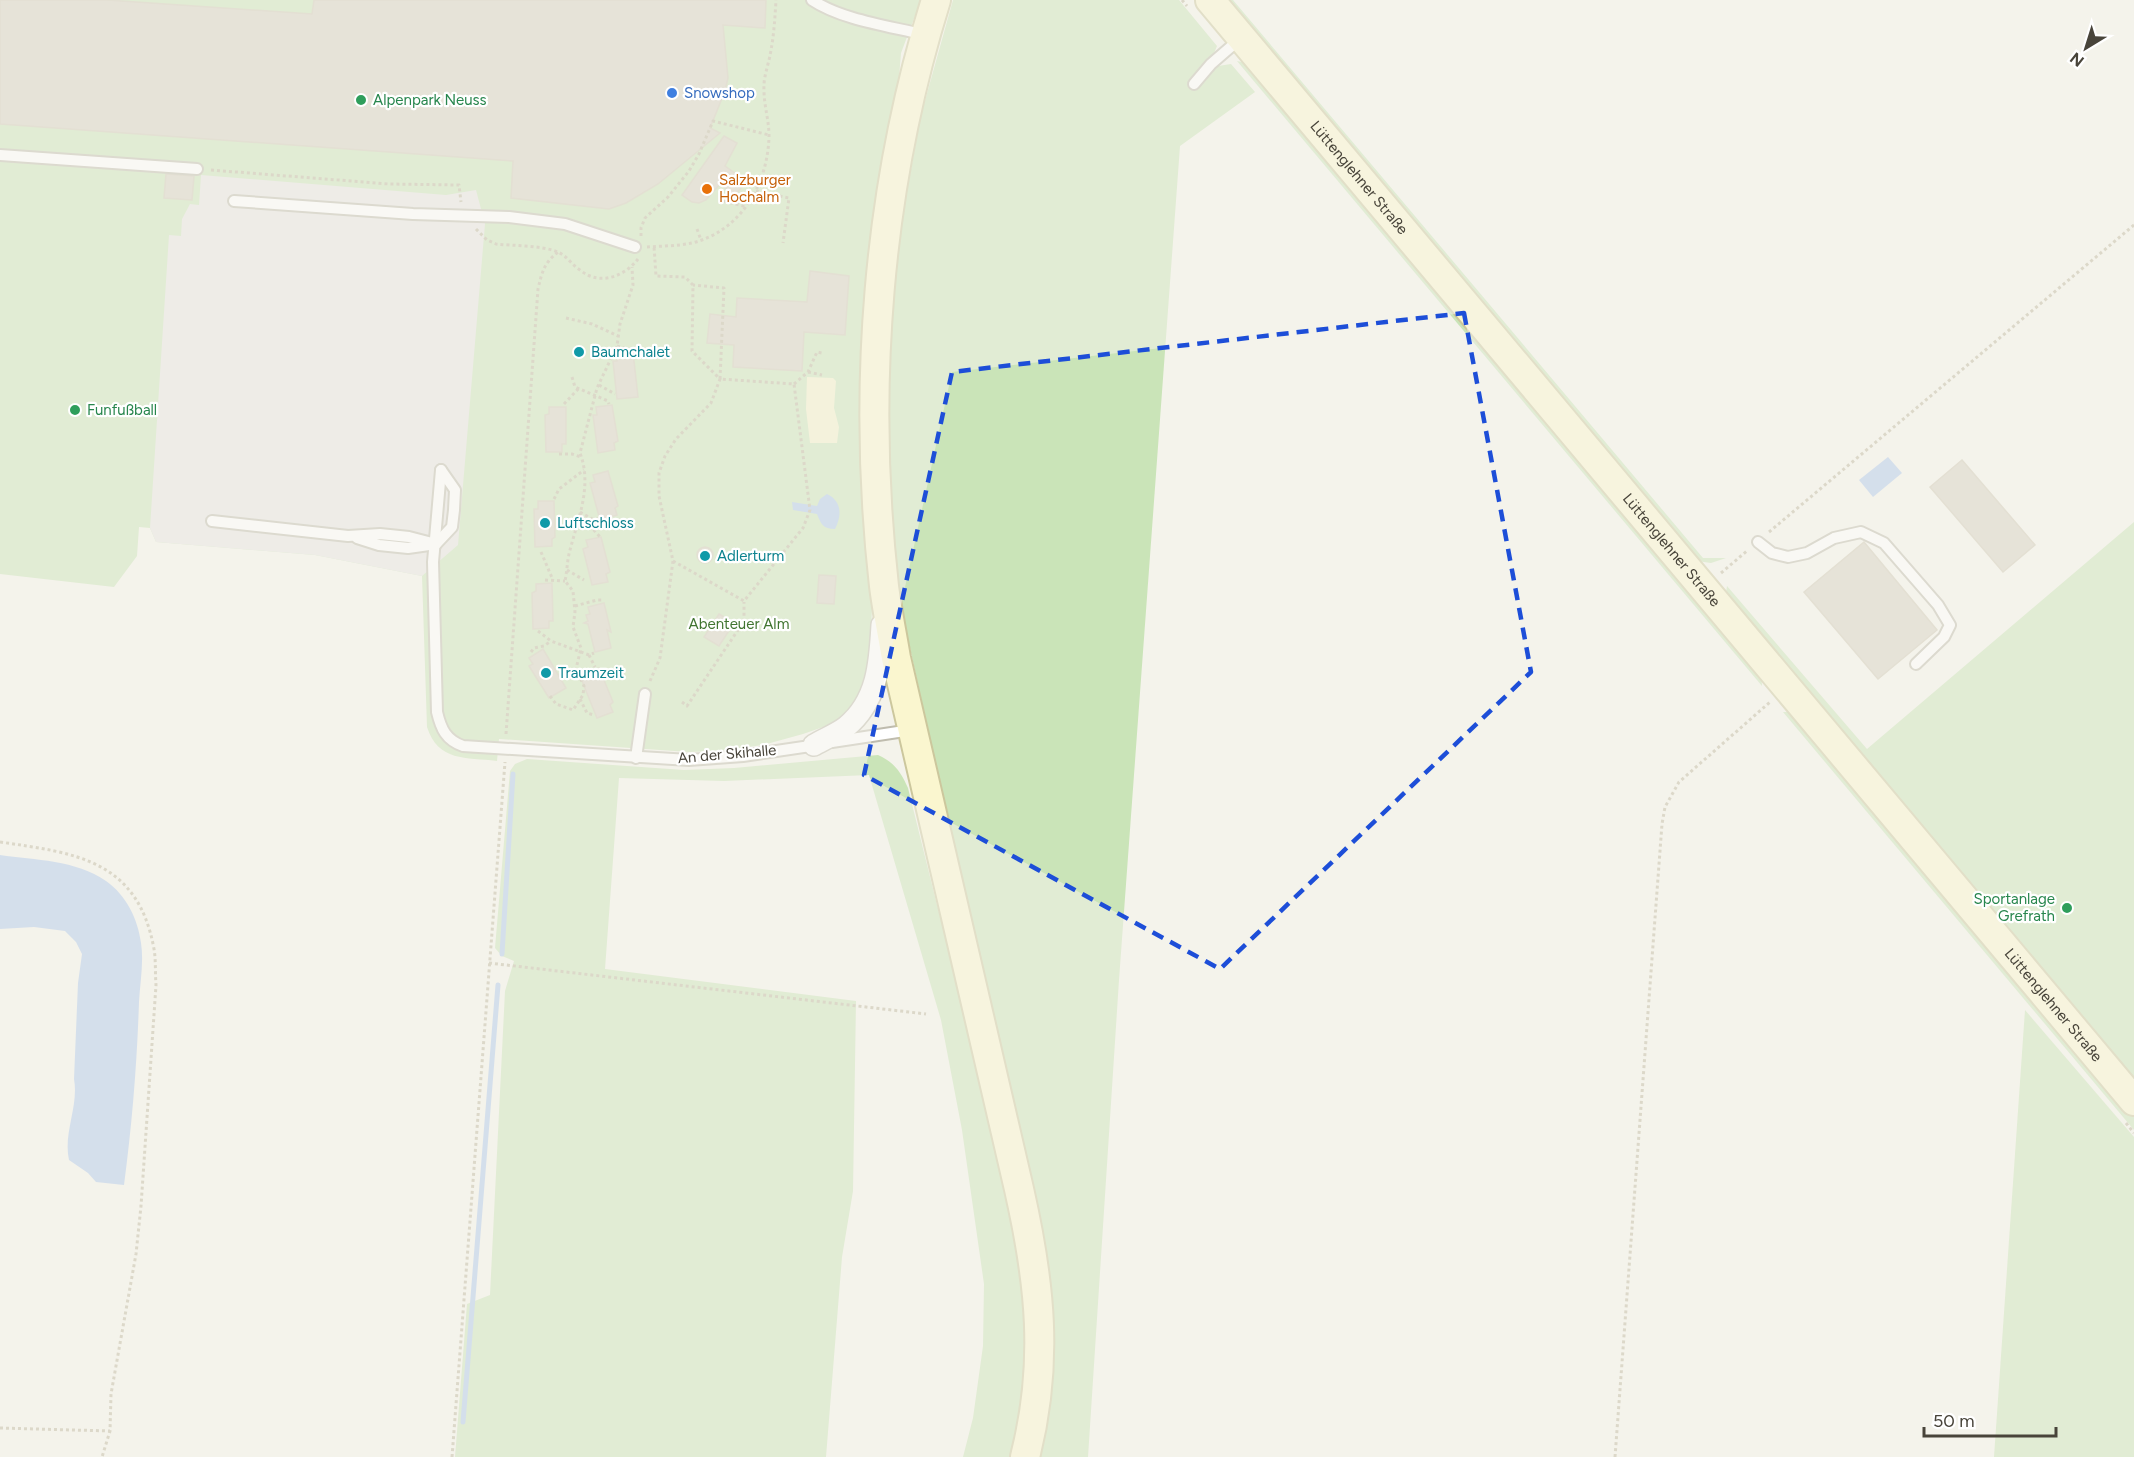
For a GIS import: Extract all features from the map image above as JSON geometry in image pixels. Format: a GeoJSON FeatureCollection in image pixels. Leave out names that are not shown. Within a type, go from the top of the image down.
{"type":"FeatureCollection","features":[{"type":"Feature","properties":{"kind":"main road"},"geometry":{"type":"LineString","coordinates":[[936,0],[925,35],[900,148],[889,211],[879,293],[874,424],[877,503],[885,588],[896,658],[1034,1261],[1039,1304],[1040,1355],[1034,1415],[1025,1457]]}},
{"type":"Feature","properties":{"kind":"main road","name":"Lüttenglehner Straße"},"geometry":{"type":"LineString","coordinates":[[1210,0],[2134,1101]]}},
{"type":"Feature","properties":{"kind":"street"},"geometry":{"type":"LineString","coordinates":[[814,745],[845,728],[859,714],[868,698],[876,680],[880,659],[885,588]]}},
{"type":"Feature","properties":{"kind":"lane"},"geometry":{"type":"LineString","coordinates":[[812,0],[925,35]]}},
{"type":"Feature","properties":{"kind":"lane"},"geometry":{"type":"LineString","coordinates":[[1194,84],[1211,64],[1241,38]]}},
{"type":"Feature","properties":{"kind":"lane"},"geometry":{"type":"LineString","coordinates":[[0,155],[197,169]]}},
{"type":"Feature","properties":{"kind":"lane"},"geometry":{"type":"LineString","coordinates":[[234,201],[413,214],[509,217],[565,224],[637,250]]}},
{"type":"Feature","properties":{"kind":"lane","name":"An der Skihalle"},"geometry":{"type":"LineString","coordinates":[[441,470],[433,562],[437,712],[440,726],[446,736],[454,742],[463,746],[689,760],[722,758],[912,730]]}},
{"type":"Feature","properties":{"kind":"lane"},"geometry":{"type":"LineString","coordinates":[[212,521],[348,536],[379,545],[408,548],[436,544]]}},
{"type":"Feature","properties":{"kind":"lane"},"geometry":{"type":"LineString","coordinates":[[1758,542],[1772,553],[1788,557],[1807,553],[1834,538],[1861,532],[1884,543],[1938,605],[1950,625],[1944,637],[1916,664]]}},
{"type":"Feature","properties":{"kind":"lane"},"geometry":{"type":"LineString","coordinates":[[636,758],[645,694]]}},
{"type":"Feature","properties":{"kind":"path"},"geometry":{"type":"LineString","coordinates":[[769,135],[713,121],[689,171],[642,222],[641,247],[679,245],[701,240],[728,226],[747,207],[756,191],[768,153],[769,135],[764,79],[771,52],[776,0]]}},
{"type":"Feature","properties":{"kind":"path"},"geometry":{"type":"LineString","coordinates":[[197,169],[389,184],[459,185],[462,216],[487,240],[496,244],[558,252],[580,271],[598,278],[618,275],[632,267],[638,259],[637,250]]}},
{"type":"Feature","properties":{"kind":"path"},"geometry":{"type":"LineString","coordinates":[[756,191],[789,198],[783,243]]}},
{"type":"Feature","properties":{"kind":"path"},"geometry":{"type":"LineString","coordinates":[[724,201],[747,207]]}},
{"type":"Feature","properties":{"kind":"path"},"geometry":{"type":"LineString","coordinates":[[1704,588],[2134,225]]}},
{"type":"Feature","properties":{"kind":"path"},"geometry":{"type":"LineString","coordinates":[[697,229],[701,240]]}},
{"type":"Feature","properties":{"kind":"path"},"geometry":{"type":"LineString","coordinates":[[645,694],[660,658],[674,561],[659,496],[658,473],[676,439],[711,403],[720,379],[724,288],[693,285],[685,277],[656,276],[654,246]]}},
{"type":"Feature","properties":{"kind":"path"},"geometry":{"type":"LineString","coordinates":[[452,1457],[538,289],[542,270],[547,261],[558,252]]}},
{"type":"Feature","properties":{"kind":"path"},"geometry":{"type":"LineString","coordinates":[[565,581],[584,499],[584,470],[580,453],[599,385],[617,346],[626,302],[633,285],[632,267]]}},
{"type":"Feature","properties":{"kind":"path"},"geometry":{"type":"LineString","coordinates":[[693,285],[692,351],[720,379],[794,384],[808,372],[817,352],[822,353]]}},
{"type":"Feature","properties":{"kind":"path"},"geometry":{"type":"LineString","coordinates":[[566,318],[592,324],[618,336]]}},
{"type":"Feature","properties":{"kind":"path"},"geometry":{"type":"LineString","coordinates":[[617,346],[630,350]]}},
{"type":"Feature","properties":{"kind":"path"},"geometry":{"type":"LineString","coordinates":[[808,372],[822,375]]}},
{"type":"Feature","properties":{"kind":"path"},"geometry":{"type":"LineString","coordinates":[[572,377],[575,387],[596,395],[609,404]]}},
{"type":"Feature","properties":{"kind":"path"},"geometry":{"type":"LineString","coordinates":[[682,702],[687,706],[744,621],[744,601],[803,528],[810,510],[794,384]]}},
{"type":"Feature","properties":{"kind":"path"},"geometry":{"type":"LineString","coordinates":[[599,385],[615,394]]}},
{"type":"Feature","properties":{"kind":"path"},"geometry":{"type":"LineString","coordinates":[[564,404],[579,388]]}},
{"type":"Feature","properties":{"kind":"path"},"geometry":{"type":"LineString","coordinates":[[559,454],[581,457]]}},
{"type":"Feature","properties":{"kind":"path"},"geometry":{"type":"LineString","coordinates":[[554,499],[559,489],[584,470]]}},
{"type":"Feature","properties":{"kind":"path"},"geometry":{"type":"LineString","coordinates":[[580,513],[591,519],[605,519]]}},
{"type":"Feature","properties":{"kind":"path"},"geometry":{"type":"LineString","coordinates":[[578,521],[592,528],[601,538]]}},
{"type":"Feature","properties":{"kind":"path"},"geometry":{"type":"LineString","coordinates":[[541,552],[553,580]]}},
{"type":"Feature","properties":{"kind":"path"},"geometry":{"type":"LineString","coordinates":[[674,561],[744,601]]}},
{"type":"Feature","properties":{"kind":"path"},"geometry":{"type":"LineString","coordinates":[[567,570],[584,580]]}},
{"type":"Feature","properties":{"kind":"path"},"geometry":{"type":"LineString","coordinates":[[544,580],[565,581],[573,591],[575,606],[573,627],[581,648],[576,669],[584,686],[573,710],[556,704],[550,696]]}},
{"type":"Feature","properties":{"kind":"path"},"geometry":{"type":"LineString","coordinates":[[575,606],[603,600]]}},
{"type":"Feature","properties":{"kind":"path"},"geometry":{"type":"LineString","coordinates":[[538,631],[551,641],[589,655],[595,667]]}},
{"type":"Feature","properties":{"kind":"path"},"geometry":{"type":"LineString","coordinates":[[531,652],[534,648],[551,641]]}},
{"type":"Feature","properties":{"kind":"path"},"geometry":{"type":"LineString","coordinates":[[589,655],[594,653]]}},
{"type":"Feature","properties":{"kind":"path"},"geometry":{"type":"LineString","coordinates":[[1615,1457],[1665,807],[1679,782],[1787,687]]}},
{"type":"Feature","properties":{"kind":"path"},"geometry":{"type":"LineString","coordinates":[[580,699],[587,713],[594,714]]}},
{"type":"Feature","properties":{"kind":"path"},"geometry":{"type":"LineString","coordinates":[[0,842],[55,850],[88,860],[114,874],[134,893],[147,921],[154,950],[156,985],[141,1206],[136,1254],[111,1394],[110,1431],[102,1457]]}},
{"type":"Feature","properties":{"kind":"path"},"geometry":{"type":"LineString","coordinates":[[489,963],[926,1014]]}},
{"type":"Feature","properties":{"kind":"path"},"geometry":{"type":"LineString","coordinates":[[0,1428],[110,1431]]}},
{"type":"Feature","properties":{"kind":"highlighted area"},"geometry":{"type":"Polygon","coordinates":[[[1464,313],[1531,672],[1220,969],[864,775],[952,372],[1464,313]]]}},
{"type":"Feature","properties":{"kind":"green space","name":"Alpenpark Neuss"},"geometry":{"type":"Polygon","coordinates":[[[0,0],[921,0],[901,53],[899,78],[876,195],[870,249],[873,588],[869,671],[863,692],[844,716],[829,725],[803,734],[763,745],[718,751],[689,752],[499,739],[497,761],[464,758],[454,756],[438,747],[427,727],[422,576],[315,555],[156,542],[150,528],[139,527],[137,556],[114,587],[0,574],[0,0]]]}},
{"type":"Feature","properties":{"kind":"green space"},"geometry":{"type":"Polygon","coordinates":[[[953,0],[1179,0],[1217,46],[1210,63],[1212,67],[1231,64],[1255,92],[1180,146],[1119,980],[1088,1457],[1036,1457],[1043,1422],[967,908],[903,616],[894,562],[888,503],[889,308],[921,115],[953,0]]]}},
{"type":"Feature","properties":{"kind":"green space"},"geometry":{"type":"Polygon","coordinates":[[[1221,0],[1233,0],[1703,558],[1726,558],[1711,563],[1697,561],[1221,0]]]}},
{"type":"Feature","properties":{"kind":"green space"},"geometry":{"type":"Polygon","coordinates":[[[1237,61],[1251,64],[1761,672],[1762,686],[1237,61]]]}},
{"type":"Feature","properties":{"kind":"green space","name":"Sportanlage Grefrath"},"geometry":{"type":"Polygon","coordinates":[[[2134,522],[2134,1086],[1725,599],[1727,586],[1867,749],[2134,522]]]}},
{"type":"Feature","properties":{"kind":"green space"},"geometry":{"type":"Polygon","coordinates":[[[1783,712],[1795,712],[2134,1117],[2134,1130],[1783,712]]]}},
{"type":"Feature","properties":{"kind":"green space"},"geometry":{"type":"Polygon","coordinates":[[[878,755],[896,768],[908,788],[963,1000],[1027,1281],[1028,1374],[1013,1457],[963,1457],[973,1418],[983,1346],[984,1284],[962,1130],[941,1020],[869,775],[724,781],[619,778],[605,969],[856,1001],[853,1191],[842,1257],[826,1457],[455,1457],[467,1304],[490,1295],[505,991],[514,961],[502,956],[495,948],[510,771],[515,764],[527,759],[684,770],[734,768],[878,755]]]}},
{"type":"Feature","properties":{"kind":"green space"},"geometry":{"type":"Polygon","coordinates":[[[2025,1010],[2134,1137],[2134,1457],[1994,1457],[2025,1010]]]}},
{"type":"Feature","properties":{"kind":"sand"},"geometry":{"type":"Polygon","coordinates":[[[807,377],[833,378],[836,381],[834,408],[839,427],[837,443],[810,443],[806,409],[807,377]]]}},
{"type":"Feature","properties":{"kind":"shaded area"},"geometry":{"type":"Polygon","coordinates":[[[201,175],[446,195],[476,190],[485,224],[458,545],[422,576],[315,555],[156,542],[150,528],[169,235],[181,236],[182,219],[190,204],[199,205],[201,175]]]}},
{"type":"Feature","properties":{"kind":"water"},"geometry":{"type":"Polygon","coordinates":[[[1888,457],[1902,473],[1873,497],[1859,480],[1888,457]]]}},
{"type":"Feature","properties":{"kind":"water"},"geometry":{"type":"Polygon","coordinates":[[[827,494],[836,501],[839,509],[839,519],[835,529],[823,525],[817,514],[793,510],[792,502],[817,506],[820,499],[827,494]]]}},
{"type":"Feature","properties":{"kind":"water"},"geometry":{"type":"Polygon","coordinates":[[[0,855],[55,862],[94,874],[119,893],[134,917],[141,943],[142,965],[134,1094],[124,1185],[96,1182],[88,1173],[69,1160],[68,1140],[75,1089],[78,983],[82,954],[76,942],[65,931],[34,927],[0,929],[0,855]]]}},
{"type":"Feature","properties":{"kind":"building","name":"Alpenpark Neuss"},"geometry":{"type":"Polygon","coordinates":[[[0,0],[107,0],[312,14],[314,0],[766,0],[765,28],[723,25],[728,78],[710,128],[720,133],[658,184],[626,203],[609,209],[511,198],[513,161],[0,124],[0,0]]]}},
{"type":"Feature","properties":{"kind":"building"},"geometry":{"type":"Polygon","coordinates":[[[724,136],[737,143],[725,166],[746,181],[735,196],[720,184],[706,200],[699,203],[692,202],[682,195],[724,136]]]}},
{"type":"Feature","properties":{"kind":"building"},"geometry":{"type":"Polygon","coordinates":[[[166,174],[194,176],[192,200],[164,198],[166,174]]]}},
{"type":"Feature","properties":{"kind":"building"},"geometry":{"type":"Polygon","coordinates":[[[810,271],[849,276],[845,335],[804,332],[802,371],[733,367],[734,345],[707,343],[710,314],[736,317],[737,298],[807,302],[810,271]]]}},
{"type":"Feature","properties":{"kind":"building"},"geometry":{"type":"Polygon","coordinates":[[[633,352],[638,397],[617,399],[613,361],[617,361],[617,354],[633,352]]]}},
{"type":"Feature","properties":{"kind":"building"},"geometry":{"type":"Polygon","coordinates":[[[612,405],[618,441],[614,443],[615,450],[598,453],[593,415],[597,415],[596,407],[612,405]]]}},
{"type":"Feature","properties":{"kind":"building"},"geometry":{"type":"Polygon","coordinates":[[[549,407],[566,407],[566,444],[562,444],[562,452],[546,452],[545,415],[549,414],[549,407]]]}},
{"type":"Feature","properties":{"kind":"building"},"geometry":{"type":"Polygon","coordinates":[[[1962,460],[2035,545],[2003,572],[1930,487],[1962,460]]]}},
{"type":"Feature","properties":{"kind":"building"},"geometry":{"type":"Polygon","coordinates":[[[608,471],[618,506],[615,508],[617,515],[600,520],[590,483],[595,482],[593,475],[608,471]]]}},
{"type":"Feature","properties":{"kind":"building","name":"Luftschloss"},"geometry":{"type":"Polygon","coordinates":[[[538,501],[554,501],[555,537],[552,539],[552,546],[535,547],[534,509],[538,509],[538,501]]]}},
{"type":"Feature","properties":{"kind":"building"},"geometry":{"type":"Polygon","coordinates":[[[601,537],[610,572],[606,574],[608,582],[592,585],[583,549],[588,547],[586,540],[601,537]]]}},
{"type":"Feature","properties":{"kind":"building"},"geometry":{"type":"Polygon","coordinates":[[[1864,542],[1937,630],[1878,679],[1804,592],[1864,542]]]}},
{"type":"Feature","properties":{"kind":"building","name":"Adlerturm"},"geometry":{"type":"Polygon","coordinates":[[[705,547],[713,555],[705,563],[697,555],[705,547]]]}},
{"type":"Feature","properties":{"kind":"building"},"geometry":{"type":"Polygon","coordinates":[[[819,575],[836,576],[834,604],[817,603],[819,575]]]}},
{"type":"Feature","properties":{"kind":"building"},"geometry":{"type":"Polygon","coordinates":[[[552,583],[553,621],[549,621],[549,628],[533,629],[532,593],[536,591],[536,584],[552,583]]]}},
{"type":"Feature","properties":{"kind":"building"},"geometry":{"type":"Polygon","coordinates":[[[604,603],[611,632],[607,630],[611,648],[595,652],[588,624],[584,623],[588,621],[586,615],[590,614],[588,607],[604,603]]]}},
{"type":"Feature","properties":{"kind":"building"},"geometry":{"type":"Polygon","coordinates":[[[719,614],[734,623],[719,646],[704,637],[719,614]]]}},
{"type":"Feature","properties":{"kind":"building","name":"Traumzeit"},"geometry":{"type":"Polygon","coordinates":[[[543,649],[566,688],[549,698],[529,666],[533,664],[529,658],[543,649]]]}},
{"type":"Feature","properties":{"kind":"building"},"geometry":{"type":"Polygon","coordinates":[[[599,668],[613,702],[610,705],[613,712],[597,718],[580,676],[599,668]]]}},
{"type":"Feature","properties":{"kind":"waterway"},"geometry":{"type":"LineString","coordinates":[[502,954],[513,774]]}},
{"type":"Feature","properties":{"kind":"waterway"},"geometry":{"type":"LineString","coordinates":[[463,1422],[498,985]]}},
{"type":"Feature","properties":{"kind":"place","name":"Snowshop"},"geometry":{"type":"Point","coordinates":[672,93]}},
{"type":"Feature","properties":{"kind":"place","name":"Alpenpark Neuss"},"geometry":{"type":"Point","coordinates":[361,100]}},
{"type":"Feature","properties":{"kind":"place","name":"Salzburger Hochalm"},"geometry":{"type":"Point","coordinates":[707,189]}},
{"type":"Feature","properties":{"kind":"place","name":"Baumchalet"},"geometry":{"type":"Point","coordinates":[579,352]}},
{"type":"Feature","properties":{"kind":"place","name":"Funfußball"},"geometry":{"type":"Point","coordinates":[75,410]}},
{"type":"Feature","properties":{"kind":"place","name":"Luftschloss"},"geometry":{"type":"Point","coordinates":[545,523]}},
{"type":"Feature","properties":{"kind":"place","name":"Adlerturm"},"geometry":{"type":"Point","coordinates":[705,556]}},
{"type":"Feature","properties":{"kind":"place","name":"Traumzeit"},"geometry":{"type":"Point","coordinates":[546,673]}},
{"type":"Feature","properties":{"kind":"place","name":"Sportanlage Grefrath"},"geometry":{"type":"Point","coordinates":[2067,908]}},
{"type":"Feature","properties":{"kind":"park label","name":"Abenteuer Alm"},"geometry":{"type":"Point","coordinates":[739,624]}}]}
